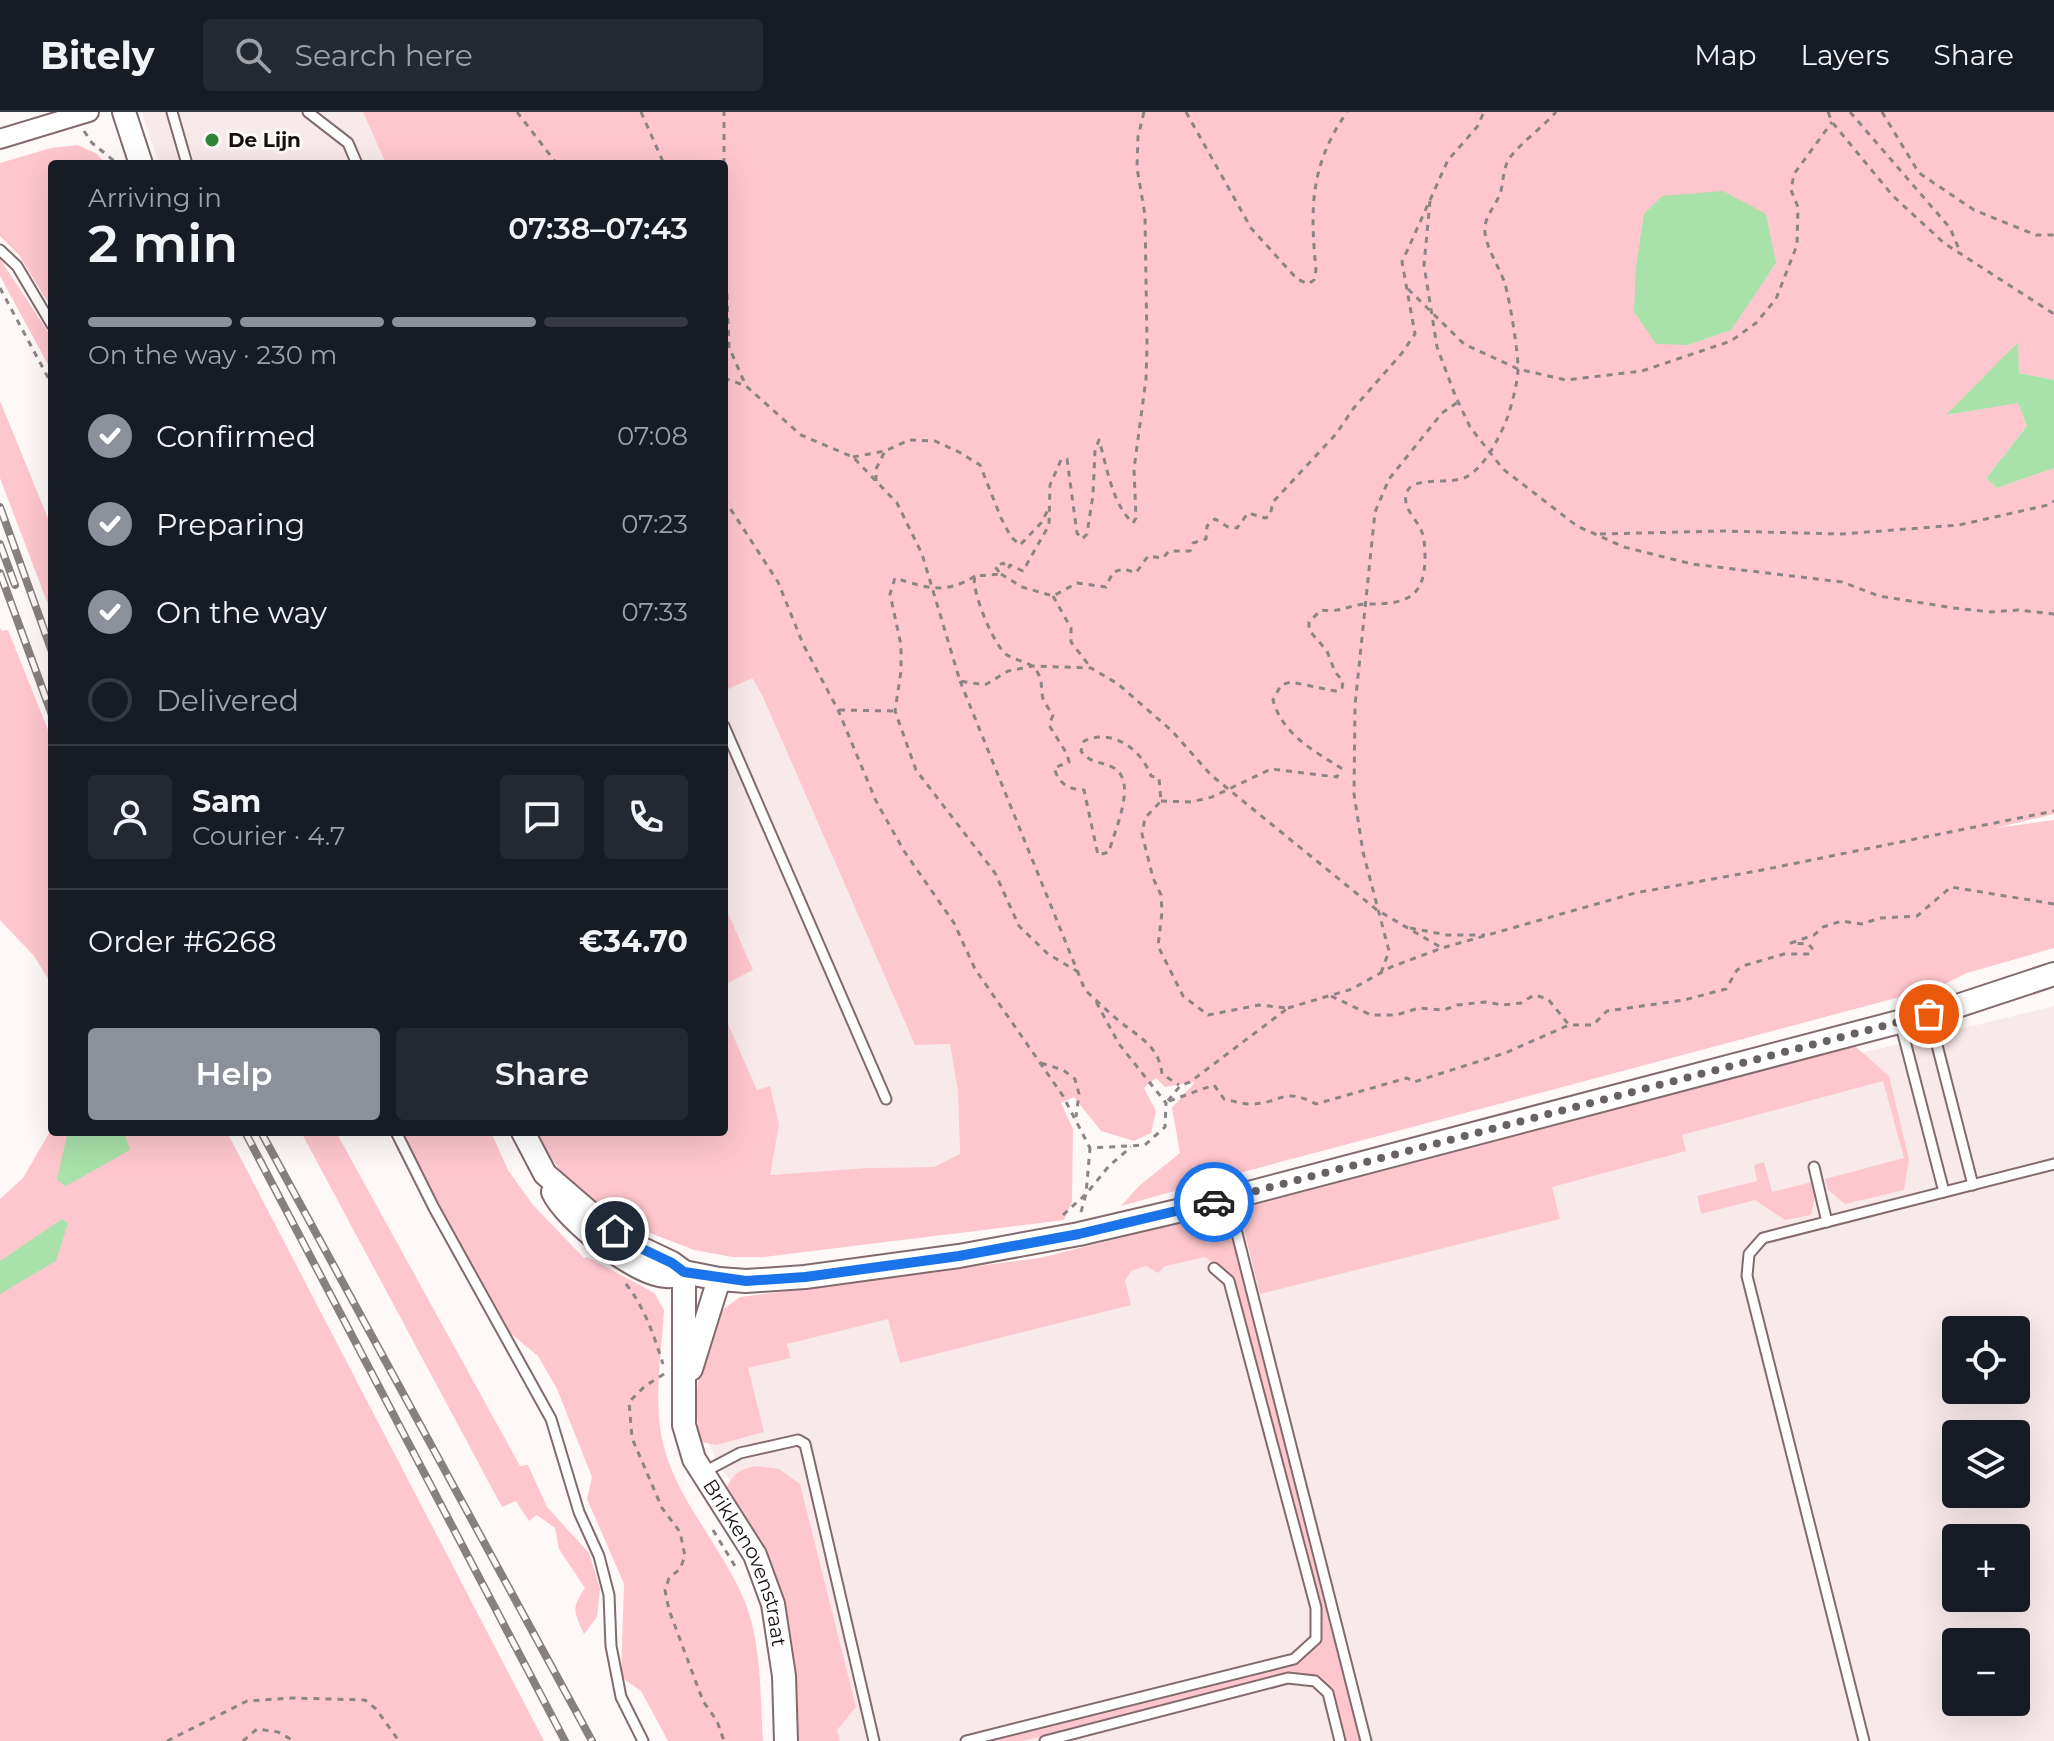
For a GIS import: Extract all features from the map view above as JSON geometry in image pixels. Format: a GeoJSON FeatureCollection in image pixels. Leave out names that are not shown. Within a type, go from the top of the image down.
{"type":"FeatureCollection","features":[{"type":"Feature","properties":{"kind":"street"},"geometry":{"type":"LineString","coordinates":[[124,112],[140,160]]}},
{"type":"Feature","properties":{"kind":"street"},"geometry":{"type":"LineString","coordinates":[[0,139],[86,120]]}},
{"type":"Feature","properties":{"kind":"street"},"geometry":{"type":"LineString","coordinates":[[525,1136],[556,1199],[577,1224],[639,1266],[665,1276],[684,1272],[746,1281],[805,1277],[959,1256],[1079,1234],[1228,1198],[1900,1022],[2054,974]]}},
{"type":"Feature","properties":{"kind":"street","name":"Brikkenovenstraat"},"geometry":{"type":"LineString","coordinates":[[684,1272],[684,1425],[694,1459],[755,1555],[773,1604],[784,1676],[786,1741]]}},
{"type":"Feature","properties":{"kind":"street","name":"Brikkenovenstraat"},"geometry":{"type":"LineString","coordinates":[[683,1393],[719,1279]]}},
{"type":"Feature","properties":{"kind":"lane"},"geometry":{"type":"LineString","coordinates":[[172,112],[186,160]]}},
{"type":"Feature","properties":{"kind":"lane"},"geometry":{"type":"LineString","coordinates":[[308,112],[348,143],[355,160]]}},
{"type":"Feature","properties":{"kind":"lane"},"geometry":{"type":"LineString","coordinates":[[0,250],[17,266],[48,318]]}},
{"type":"Feature","properties":{"kind":"lane"},"geometry":{"type":"LineString","coordinates":[[728,735],[886,1099]]}},
{"type":"Feature","properties":{"kind":"lane"},"geometry":{"type":"LineString","coordinates":[[1929,1014],[1973,1185]]}},
{"type":"Feature","properties":{"kind":"lane"},"geometry":{"type":"LineString","coordinates":[[1900,1022],[1944,1192]]}},
{"type":"Feature","properties":{"kind":"lane"},"geometry":{"type":"LineString","coordinates":[[398,1136],[434,1208],[551,1419],[579,1512],[599,1556],[609,1595],[611,1646],[621,1697],[643,1741]]}},
{"type":"Feature","properties":{"kind":"lane"},"geometry":{"type":"LineString","coordinates":[[1864,1741],[1747,1276],[1749,1254],[1763,1238],[2054,1164]]}},
{"type":"Feature","properties":{"kind":"lane"},"geometry":{"type":"LineString","coordinates":[[1814,1167],[1827,1222]]}},
{"type":"Feature","properties":{"kind":"lane"},"geometry":{"type":"LineString","coordinates":[[1228,1198],[1366,1741]]}},
{"type":"Feature","properties":{"kind":"lane"},"geometry":{"type":"LineString","coordinates":[[966,1741],[1294,1659],[1316,1639],[1316,1608],[1229,1281],[1214,1268]]}},
{"type":"Feature","properties":{"kind":"lane"},"geometry":{"type":"LineString","coordinates":[[702,1472],[740,1453],[798,1440],[805,1444],[874,1741]]}},
{"type":"Feature","properties":{"kind":"lane"},"geometry":{"type":"LineString","coordinates":[[1045,1741],[1288,1678],[1315,1681],[1328,1693],[1340,1741]]}},
{"type":"Feature","properties":{"kind":"path"},"geometry":{"type":"LineString","coordinates":[[517,112],[554,160]]}},
{"type":"Feature","properties":{"kind":"path"},"geometry":{"type":"LineString","coordinates":[[641,112],[662,160]]}},
{"type":"Feature","properties":{"kind":"path"},"geometry":{"type":"LineString","coordinates":[[724,112],[724,160]]}},
{"type":"Feature","properties":{"kind":"path"},"geometry":{"type":"LineString","coordinates":[[1144,112],[1138,137],[1137,168],[1145,215],[1147,357],[1134,469],[1136,518],[1133,523],[1118,501],[1099,440],[1095,450],[1087,534],[1082,539],[1077,533],[1067,459],[1061,460],[1050,485],[1049,525],[1023,571],[1010,565],[1008,569],[1003,563],[995,567],[1022,587],[1053,596],[1071,628],[1071,642],[1091,668],[1118,684],[1172,731],[1211,775],[1377,910],[1442,948]]}},
{"type":"Feature","properties":{"kind":"path"},"geometry":{"type":"LineString","coordinates":[[1186,112],[1251,228],[1297,279],[1308,284],[1314,280],[1316,270],[1313,197],[1316,177],[1325,148],[1347,112]]}},
{"type":"Feature","properties":{"kind":"path"},"geometry":{"type":"LineString","coordinates":[[1053,596],[1077,583],[1106,587],[1113,572],[1124,569],[1136,573],[1148,556],[1163,558],[1169,551],[1190,551],[1193,543],[1206,539],[1207,526],[1215,519],[1228,527],[1237,528],[1248,513],[1265,518],[1270,516],[1273,502],[1336,434],[1415,334],[1402,262],[1448,160],[1477,127],[1484,112]]}},
{"type":"Feature","properties":{"kind":"path"},"geometry":{"type":"LineString","coordinates":[[1161,801],[1191,802],[1230,789],[1271,769],[1337,777],[1340,773],[1341,768],[1307,747],[1289,730],[1276,713],[1273,700],[1281,685],[1291,682],[1335,691],[1342,689],[1343,681],[1335,672],[1327,651],[1309,630],[1309,622],[1321,610],[1342,611],[1364,604],[1393,604],[1409,598],[1420,588],[1424,576],[1422,532],[1408,510],[1405,495],[1409,487],[1417,482],[1449,483],[1468,476],[1490,452],[1508,415],[1518,369],[1505,285],[1485,234],[1486,221],[1500,193],[1503,172],[1511,156],[1556,112]]}},
{"type":"Feature","properties":{"kind":"path"},"geometry":{"type":"LineString","coordinates":[[1828,112],[1832,122],[1893,196],[1944,243],[2054,314]]}},
{"type":"Feature","properties":{"kind":"path"},"geometry":{"type":"LineString","coordinates":[[1850,112],[1950,228],[1961,254]]}},
{"type":"Feature","properties":{"kind":"path"},"geometry":{"type":"LineString","coordinates":[[1882,112],[1919,173],[1974,210],[2036,235],[2054,235]]}},
{"type":"Feature","properties":{"kind":"path"},"geometry":{"type":"LineString","coordinates":[[86,120],[88,139],[113,160]]}},
{"type":"Feature","properties":{"kind":"path"},"geometry":{"type":"LineString","coordinates":[[1408,289],[1464,344],[1518,369],[1566,380],[1642,371],[1731,341],[1756,323],[1776,299],[1796,253],[1798,207],[1791,190],[1794,174],[1832,122]]}},
{"type":"Feature","properties":{"kind":"path"},"geometry":{"type":"LineString","coordinates":[[1430,201],[1424,265],[1430,311],[1437,347],[1458,402],[1470,427],[1503,469],[1577,526],[1624,547],[1692,564],[1842,582],[1879,596],[1954,608],[2054,614]]}},
{"type":"Feature","properties":{"kind":"path"},"geometry":{"type":"LineString","coordinates":[[0,288],[48,378]]}},
{"type":"Feature","properties":{"kind":"path"},"geometry":{"type":"LineString","coordinates":[[728,325],[729,347],[746,386]]}},
{"type":"Feature","properties":{"kind":"path"},"geometry":{"type":"LineString","coordinates":[[728,379],[746,386],[801,435],[853,457],[897,503],[922,554],[960,681],[1085,990],[1148,1042],[1161,1063],[1162,1074],[1180,1086]]}},
{"type":"Feature","properties":{"kind":"path"},"geometry":{"type":"LineString","coordinates":[[1381,973],[1389,951],[1363,852],[1354,794],[1355,705],[1375,512],[1389,479],[1442,413],[1458,402]]}},
{"type":"Feature","properties":{"kind":"path"},"geometry":{"type":"LineString","coordinates":[[853,457],[885,451],[909,440],[935,441],[980,465],[1001,518],[1011,537],[1020,545],[1041,523],[1049,508]]}},
{"type":"Feature","properties":{"kind":"path"},"geometry":{"type":"LineString","coordinates":[[876,481],[876,469],[885,451]]}},
{"type":"Feature","properties":{"kind":"path"},"geometry":{"type":"LineString","coordinates":[[1596,535],[1723,531],[1842,534],[1959,525],[2048,505],[2054,501]]}},
{"type":"Feature","properties":{"kind":"path"},"geometry":{"type":"LineString","coordinates":[[728,505],[778,582],[803,644],[838,710],[876,801],[904,851],[954,923],[975,969],[1063,1096],[1090,1148],[1081,1214]]}},
{"type":"Feature","properties":{"kind":"path"},"geometry":{"type":"LineString","coordinates":[[1001,574],[975,576],[961,585],[932,590],[895,578],[890,594],[901,645],[895,711],[916,770],[995,873],[1019,926],[1048,954],[1080,973]]}},
{"type":"Feature","properties":{"kind":"path"},"geometry":{"type":"LineString","coordinates":[[975,576],[972,582],[974,594],[987,617],[992,635],[1005,655],[1033,666],[1043,681],[1043,700],[1053,715],[1049,725],[1069,762],[1054,768],[1058,779],[1069,789],[1084,790],[1098,855],[1109,852],[1120,817],[1125,784],[1121,774],[1112,766],[1099,765],[1086,758],[1081,751],[1084,741],[1106,735],[1120,740],[1145,760],[1151,776],[1159,778],[1161,801],[1145,818],[1142,834],[1153,878],[1161,895],[1158,946],[1183,996],[1208,1015],[1259,1005],[1288,1008]]}},
{"type":"Feature","properties":{"kind":"path"},"geometry":{"type":"LineString","coordinates":[[960,681],[985,685],[1008,671],[1033,666],[1091,668]]}},
{"type":"Feature","properties":{"kind":"path"},"geometry":{"type":"LineString","coordinates":[[838,710],[895,711]]}},
{"type":"Feature","properties":{"kind":"path"},"geometry":{"type":"LineString","coordinates":[[1090,1148],[1145,1145],[1165,1127],[1166,1103],[1180,1086],[1190,1082],[1288,1008],[1352,989],[1381,973],[1442,948],[1635,893],[2054,811]]}},
{"type":"Feature","properties":{"kind":"path"},"geometry":{"type":"LineString","coordinates":[[1166,1103],[1214,1085],[1224,1099],[1253,1104],[1288,1095],[1301,1096],[1316,1104],[1407,1078],[1414,1082],[1493,1057],[1569,1025],[1593,1025],[1607,1011],[1684,1000],[1726,989],[1737,970],[1746,965],[1784,954],[1811,954],[1812,948],[1808,944],[1791,943],[1814,935],[1823,927],[1842,921],[1861,924],[1881,918],[1917,916],[1951,887],[2054,904]]}},
{"type":"Feature","properties":{"kind":"path"},"geometry":{"type":"LineString","coordinates":[[1406,927],[1447,935],[1489,935]]}},
{"type":"Feature","properties":{"kind":"path"},"geometry":{"type":"LineString","coordinates":[[1331,996],[1371,1015],[1396,1015],[1419,1008],[1444,1010],[1457,1005],[1485,1002],[1503,1005],[1521,1003],[1534,995],[1548,999],[1569,1025]]}},
{"type":"Feature","properties":{"kind":"path"},"geometry":{"type":"LineString","coordinates":[[1094,998],[1119,1044],[1166,1103]]}},
{"type":"Feature","properties":{"kind":"path"},"geometry":{"type":"LineString","coordinates":[[1041,1063],[1063,1070],[1075,1079],[1079,1094],[1076,1120]]}},
{"type":"Feature","properties":{"kind":"path"},"geometry":{"type":"LineString","coordinates":[[1058,1218],[1069,1212],[1131,1146]]}},
{"type":"Feature","properties":{"kind":"path"},"geometry":{"type":"LineString","coordinates":[[621,1278],[637,1298],[666,1374],[645,1386],[629,1402],[632,1438],[662,1508],[680,1532],[685,1556],[680,1569],[669,1578],[665,1590],[669,1610],[703,1701],[717,1721],[724,1741]]}},
{"type":"Feature","properties":{"kind":"path"},"geometry":{"type":"LineString","coordinates":[[167,1741],[247,1701],[292,1698],[365,1700],[376,1709],[399,1741]]}},
{"type":"Feature","properties":{"kind":"path"},"geometry":{"type":"LineString","coordinates":[[243,1741],[257,1729],[278,1732],[294,1741]]}},
{"type":"Feature","properties":{"kind":"shaded area"},"geometry":{"type":"Polygon","coordinates":[[[142,112],[363,112],[384,160],[158,160],[142,112]]]}},
{"type":"Feature","properties":{"kind":"shaded area"},"geometry":{"type":"Polygon","coordinates":[[[363,112],[2054,112],[2054,380],[2019,373],[2017,343],[1948,415],[2018,402],[2027,426],[1986,478],[1997,488],[2054,468],[2054,814],[1996,828],[2054,820],[2054,948],[1967,973],[1941,986],[1121,1206],[1139,1186],[1180,1153],[1172,1108],[1195,1082],[1165,1087],[1156,1078],[1144,1088],[1156,1111],[1151,1133],[1134,1141],[1101,1131],[1074,1097],[1061,1103],[1073,1129],[1072,1202],[1064,1220],[764,1257],[733,1257],[694,1250],[645,1231],[639,1232],[635,1238],[606,1216],[566,1178],[538,1136],[728,1136],[728,1024],[757,1090],[770,1086],[779,1125],[770,1175],[934,1167],[960,1154],[958,1092],[950,1044],[915,1045],[752,678],[728,689],[728,160],[384,160],[363,112]],[[1776,263],[1688,345],[1730,330],[1776,263]]]}},
{"type":"Feature","properties":{"kind":"shaded area"},"geometry":{"type":"Polygon","coordinates":[[[78,145],[102,160],[48,160],[48,302],[19,255],[0,236],[0,163],[51,148],[78,145]]]}},
{"type":"Feature","properties":{"kind":"shaded area"},"geometry":{"type":"Polygon","coordinates":[[[1723,191],[1766,214],[1776,263],[1731,330],[1688,345],[1656,344],[1634,312],[1636,267],[1644,214],[1662,196],[1723,191]]]}},
{"type":"Feature","properties":{"kind":"shaded area"},"geometry":{"type":"Polygon","coordinates":[[[0,259],[48,332],[48,365],[0,276],[0,259]]]}},
{"type":"Feature","properties":{"kind":"shaded area"},"geometry":{"type":"Polygon","coordinates":[[[2018,342],[2019,373],[2054,380],[2054,468],[1997,488],[1986,478],[2027,426],[2018,403],[1946,415],[2018,342]]]}},
{"type":"Feature","properties":{"kind":"shaded area"},"geometry":{"type":"Polygon","coordinates":[[[0,401],[48,518],[48,604],[0,478],[0,401]]]}},
{"type":"Feature","properties":{"kind":"shaded area"},"geometry":{"type":"Polygon","coordinates":[[[0,628],[2,631],[8,630],[48,730],[48,979],[34,956],[0,920],[0,628]]]}},
{"type":"Feature","properties":{"kind":"shaded area"},"geometry":{"type":"Polygon","coordinates":[[[728,640],[763,697],[950,1044],[958,1092],[960,1155],[934,1167],[769,1175],[728,1136],[728,640]]]}},
{"type":"Feature","properties":{"kind":"shaded area"},"geometry":{"type":"Polygon","coordinates":[[[728,913],[753,970],[728,983],[728,913]]]}},
{"type":"Feature","properties":{"kind":"shaded area"},"geometry":{"type":"Polygon","coordinates":[[[2054,1006],[2054,1741],[805,1741],[797,1601],[749,1503],[719,1466],[701,1425],[707,1366],[1224,1226],[1246,1213],[1845,1057],[2054,1006]]]}},
{"type":"Feature","properties":{"kind":"shaded area"},"geometry":{"type":"Polygon","coordinates":[[[1855,1046],[1889,1076],[1909,1159],[1904,1190],[1845,1204],[1828,1190],[1825,1179],[1904,1158],[1883,1081],[1682,1135],[1686,1151],[1552,1187],[1560,1219],[1260,1294],[1239,1209],[1855,1046]]]}},
{"type":"Feature","properties":{"kind":"shaded area"},"geometry":{"type":"Polygon","coordinates":[[[48,1135],[229,1136],[544,1741],[0,1741],[0,1199],[23,1178],[48,1135]]]}},
{"type":"Feature","properties":{"kind":"shaded area"},"geometry":{"type":"Polygon","coordinates":[[[67,1136],[125,1136],[130,1150],[66,1186],[57,1180],[67,1136]]]}},
{"type":"Feature","properties":{"kind":"shaded area"},"geometry":{"type":"Polygon","coordinates":[[[303,1136],[338,1136],[520,1466],[528,1465],[547,1507],[589,1553],[600,1588],[597,1617],[584,1634],[576,1610],[585,1588],[559,1549],[555,1528],[537,1515],[529,1521],[516,1501],[502,1507],[303,1136]]]}},
{"type":"Feature","properties":{"kind":"shaded area"},"geometry":{"type":"Polygon","coordinates":[[[404,1136],[493,1136],[508,1170],[533,1205],[584,1258],[655,1294],[664,1310],[658,1398],[665,1450],[684,1494],[735,1580],[751,1618],[757,1653],[763,1741],[668,1741],[641,1691],[621,1677],[624,1584],[587,1499],[592,1477],[557,1389],[538,1356],[509,1332],[404,1136]]]}},
{"type":"Feature","properties":{"kind":"shaded area"},"geometry":{"type":"Polygon","coordinates":[[[1764,1162],[1772,1192],[1812,1182],[1815,1196],[1811,1215],[1785,1220],[1755,1200],[1701,1214],[1697,1196],[1757,1181],[1754,1165],[1764,1162]]]}},
{"type":"Feature","properties":{"kind":"shaded area"},"geometry":{"type":"Polygon","coordinates":[[[1226,1211],[1363,1741],[1345,1741],[1331,1690],[1319,1678],[1293,1674],[1023,1741],[989,1741],[1293,1662],[1314,1647],[1319,1608],[1234,1280],[1205,1257],[1165,1266],[1158,1273],[1146,1266],[1131,1271],[1125,1281],[1131,1305],[900,1363],[888,1319],[787,1344],[791,1358],[748,1368],[764,1432],[716,1445],[700,1442],[695,1403],[701,1360],[721,1311],[740,1297],[1040,1258],[1226,1211]]]}},
{"type":"Feature","properties":{"kind":"shaded area"},"geometry":{"type":"Polygon","coordinates":[[[62,1219],[68,1223],[56,1261],[0,1294],[0,1261],[62,1219]]]}},
{"type":"Feature","properties":{"kind":"shaded area"},"geometry":{"type":"Polygon","coordinates":[[[757,1466],[779,1469],[800,1484],[856,1707],[837,1730],[840,1741],[799,1741],[790,1635],[780,1593],[729,1496],[727,1486],[739,1472],[757,1466]]]}},
{"type":"Feature","properties":{"kind":"railway"},"geometry":{"type":"LineString","coordinates":[[0,507],[48,641]]}},
{"type":"Feature","properties":{"kind":"railway"},"geometry":{"type":"LineString","coordinates":[[0,544],[15,585]]}},
{"type":"Feature","properties":{"kind":"railway"},"geometry":{"type":"LineString","coordinates":[[0,573],[48,704]]}},
{"type":"Feature","properties":{"kind":"railway"},"geometry":{"type":"LineString","coordinates":[[247,1136],[565,1741]]}},
{"type":"Feature","properties":{"kind":"railway"},"geometry":{"type":"LineString","coordinates":[[263,1136],[592,1741]]}},
{"type":"Feature","properties":{"kind":"way so far"},"geometry":{"type":"LineString","coordinates":[[1214,1202],[1929,1014]]}},
{"type":"Feature","properties":{"kind":"place","name":"De Lijn"},"geometry":{"type":"Point","coordinates":[212,140]}},
{"type":"Feature","properties":{"kind":"route"},"geometry":{"type":"LineString","coordinates":[[615,1231],[684,1272],[746,1281],[805,1277],[959,1256],[1079,1234],[1214,1202]]}}]}
